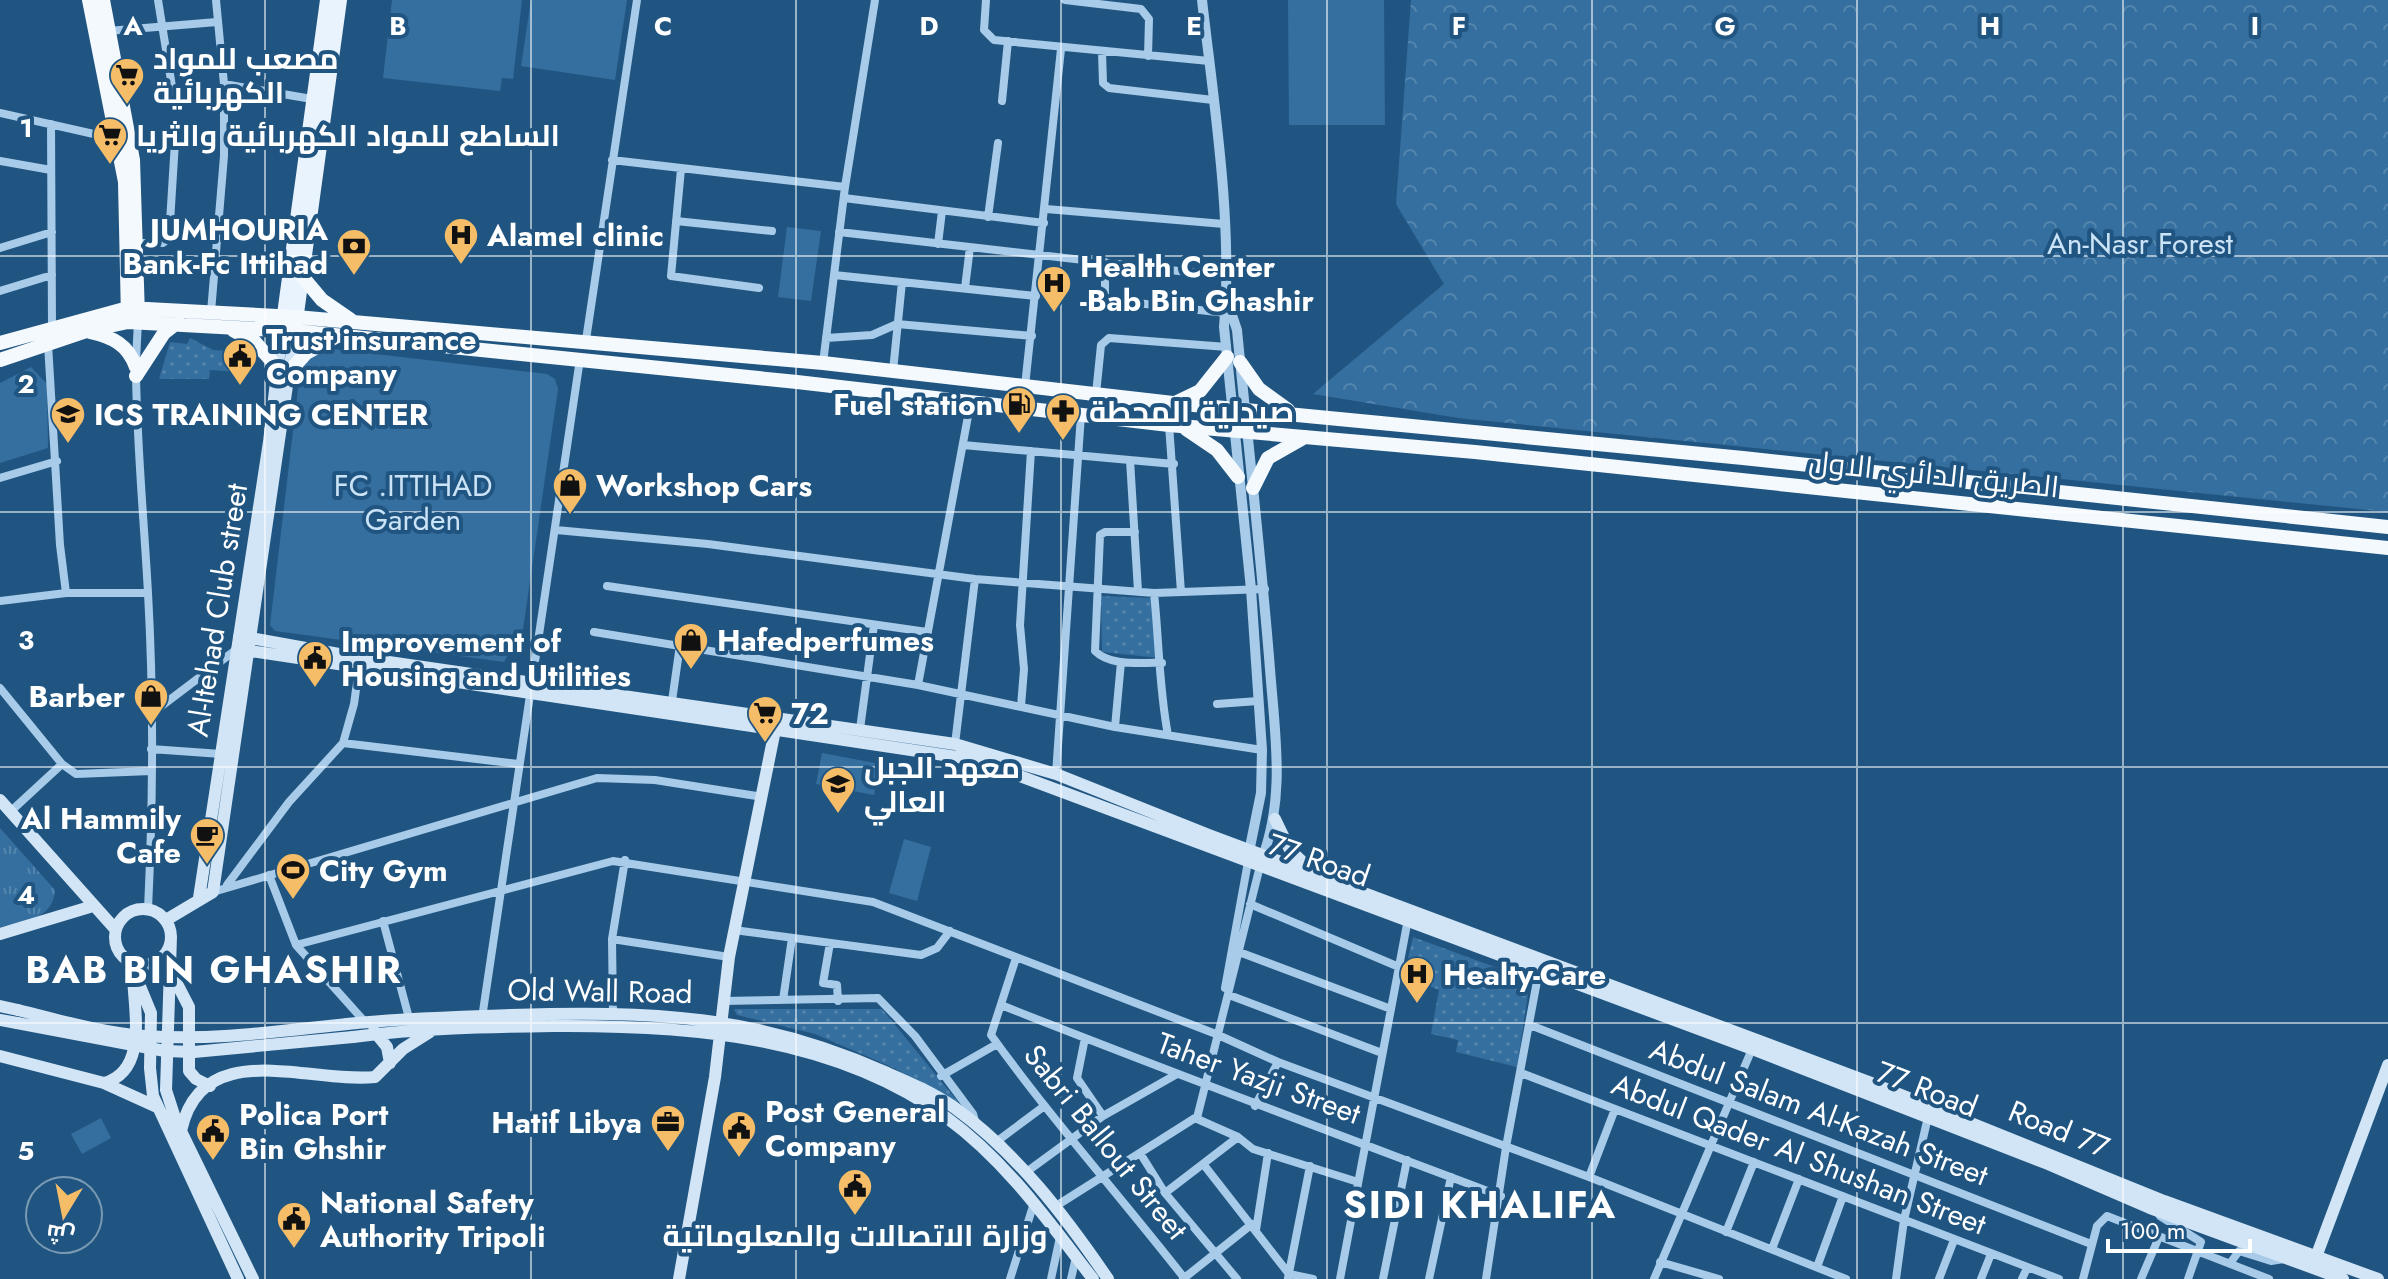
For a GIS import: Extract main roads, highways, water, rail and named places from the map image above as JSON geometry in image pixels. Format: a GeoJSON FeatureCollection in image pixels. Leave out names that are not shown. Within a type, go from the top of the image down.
{"type":"FeatureCollection","features":[{"type":"Feature","properties":{"kind":"highway"},"geometry":{"type":"LineString","coordinates":[[89,0],[125,182],[134,318]]}},
{"type":"Feature","properties":{"kind":"highway"},"geometry":{"type":"LineString","coordinates":[[103,0],[130,133],[136,243],[134,318]]}},
{"type":"Feature","properties":{"kind":"highway"},"geometry":{"type":"LineString","coordinates":[[301,275],[330,307],[359,323]]}},
{"type":"Feature","properties":{"kind":"highway"},"geometry":{"type":"LineString","coordinates":[[0,343],[52,326],[211,312],[289,323]]}},
{"type":"Feature","properties":{"kind":"highway"},"geometry":{"type":"LineString","coordinates":[[0,360],[134,318],[225,327],[289,323]]}},
{"type":"Feature","properties":{"kind":"highway"},"geometry":{"type":"LineString","coordinates":[[86,331],[121,344],[132,355],[136,372],[164,333],[178,322]]}},
{"type":"Feature","properties":{"kind":"highway","name":"الطريق الدائري الاول"},"geometry":{"type":"LineString","coordinates":[[289,323],[359,323],[586,340],[823,363],[1173,403],[1296,413],[2388,527]]}},
{"type":"Feature","properties":{"kind":"highway","name":"الطريق الدائري الاول"},"geometry":{"type":"LineString","coordinates":[[289,323],[338,336],[580,358],[971,400],[1176,426],[1475,452],[2388,548]]}},
{"type":"Feature","properties":{"kind":"highway"},"geometry":{"type":"LineString","coordinates":[[225,327],[255,342],[284,369],[338,336]]}},
{"type":"Feature","properties":{"kind":"highway"},"geometry":{"type":"LineString","coordinates":[[1173,403],[1200,391],[1231,355],[1267,396],[1296,413]]}},
{"type":"Feature","properties":{"kind":"highway"},"geometry":{"type":"LineString","coordinates":[[1176,426],[1217,450],[1238,477]]}},
{"type":"Feature","properties":{"kind":"highway"},"geometry":{"type":"LineString","coordinates":[[1253,488],[1268,458],[1305,437]]}},
{"type":"Feature","properties":{"kind":"main road"},"geometry":{"type":"LineString","coordinates":[[289,323],[312,99],[327,0]]}},
{"type":"Feature","properties":{"kind":"main road"},"geometry":{"type":"LineString","coordinates":[[289,323],[301,275],[340,0]]}},
{"type":"Feature","properties":{"kind":"main road","name":"Al-Itehad Club street"},"geometry":{"type":"LineString","coordinates":[[199,898],[213,892],[289,323]]}},
{"type":"Feature","properties":{"kind":"main road"},"geometry":{"type":"LineString","coordinates":[[244,644],[530,688],[672,701],[776,723],[860,729],[955,744],[1056,774],[1255,858],[1312,871],[1540,966]]}},
{"type":"Feature","properties":{"kind":"main road","name":"Al-Itehad Club street"},"geometry":{"type":"LineString","coordinates":[[199,898],[221,754],[244,644]]}},
{"type":"Feature","properties":{"kind":"main road","name":"77 Road"},"geometry":{"type":"LineString","coordinates":[[244,644],[359,668],[530,688],[776,723],[977,760],[1255,858],[1752,1049],[1867,1087],[1928,1117],[2150,1208],[2343,1279]]}},
{"type":"Feature","properties":{"kind":"main road"},"geometry":{"type":"LineString","coordinates":[[679,1279],[721,1026],[729,957],[776,723]]}},
{"type":"Feature","properties":{"kind":"main road"},"geometry":{"type":"LineString","coordinates":[[0,800],[116,930],[118,948],[131,965],[151,1013],[150,1083],[157,1107],[244,1276]]}},
{"type":"Feature","properties":{"kind":"main road"},"geometry":{"type":"LineString","coordinates":[[1275,819],[1290,850],[1312,871]]}},
{"type":"Feature","properties":{"kind":"main road"},"geometry":{"type":"LineString","coordinates":[[166,920],[199,898]]}},
{"type":"Feature","properties":{"kind":"main road"},"geometry":{"type":"LineString","coordinates":[[0,934],[93,906]]}},
{"type":"Feature","properties":{"kind":"main road"},"geometry":{"type":"LineString","coordinates":[[116,930],[125,916],[148,909],[166,920],[171,936],[166,1090],[244,1276]]}},
{"type":"Feature","properties":{"kind":"main road"},"geometry":{"type":"LineString","coordinates":[[131,965],[159,960],[166,954],[171,936]]}},
{"type":"Feature","properties":{"kind":"main road"},"geometry":{"type":"LineString","coordinates":[[104,1083],[124,1073],[133,1054],[131,965]]}},
{"type":"Feature","properties":{"kind":"main road"},"geometry":{"type":"LineString","coordinates":[[169,966],[189,1007],[189,1071],[196,1079],[210,1086]]}},
{"type":"Feature","properties":{"kind":"main road","name":"Road 77"},"geometry":{"type":"LineString","coordinates":[[1540,966],[2378,1279]]}},
{"type":"Feature","properties":{"kind":"main road","name":"Old Wall Road"},"geometry":{"type":"LineString","coordinates":[[0,1006],[17,1017],[165,1051],[194,1052],[436,1029],[483,1021],[613,1013],[721,1026],[840,1063],[952,1105],[996,1142],[1056,1206],[1108,1279]]}},
{"type":"Feature","properties":{"kind":"main road","name":"Old Wall Road"},"geometry":{"type":"LineString","coordinates":[[0,1020],[17,1017],[161,1037],[214,1037],[409,1018],[721,1026]]}},
{"type":"Feature","properties":{"kind":"main road"},"geometry":{"type":"LineString","coordinates":[[365,1022],[387,1047],[390,1063]]}},
{"type":"Feature","properties":{"kind":"main road"},"geometry":{"type":"LineString","coordinates":[[179,1126],[190,1105],[210,1086],[248,1070],[375,1077],[410,1043],[436,1029]]}},
{"type":"Feature","properties":{"kind":"main road"},"geometry":{"type":"LineString","coordinates":[[0,1056],[104,1083],[157,1107]]}},
{"type":"Feature","properties":{"kind":"main road"},"geometry":{"type":"LineString","coordinates":[[2316,1257],[2388,1065]]}},
{"type":"Feature","properties":{"kind":"main road","name":"Old Wall Road"},"geometry":{"type":"LineString","coordinates":[[917,1093],[970,1136],[1034,1202],[1093,1279]]}},
{"type":"Feature","properties":{"kind":"place","name":"مصعب للمواد الكهربائية"},"geometry":{"type":"Point","coordinates":[127,106]}},
{"type":"Feature","properties":{"kind":"place","name":"الساطع للمواد الكهربائية والثريا"},"geometry":{"type":"Point","coordinates":[110,166]}},
{"type":"Feature","properties":{"kind":"place","name":"Alamel clinic"},"geometry":{"type":"Point","coordinates":[461,266]}},
{"type":"Feature","properties":{"kind":"place","name":"JUMHOURIA Bank-Fc Ittihad"},"geometry":{"type":"Point","coordinates":[354,277]}},
{"type":"Feature","properties":{"kind":"place","name":"Health Center -Bab Bin Ghashir"},"geometry":{"type":"Point","coordinates":[1054,314]}},
{"type":"Feature","properties":{"kind":"place","name":"Trust insurance Company"},"geometry":{"type":"Point","coordinates":[240,387]}},
{"type":"Feature","properties":{"kind":"place","name":"Fuel station"},"geometry":{"type":"Point","coordinates":[1019,435]}},
{"type":"Feature","properties":{"kind":"place","name":"صيدلية المحطة"},"geometry":{"type":"Point","coordinates":[1063,442]}},
{"type":"Feature","properties":{"kind":"place","name":"ICS TRAINING CENTER"},"geometry":{"type":"Point","coordinates":[68,445]}},
{"type":"Feature","properties":{"kind":"place","name":"Workshop Cars"},"geometry":{"type":"Point","coordinates":[570,516]}},
{"type":"Feature","properties":{"kind":"place","name":"Hafedperfumes"},"geometry":{"type":"Point","coordinates":[691,671]}},
{"type":"Feature","properties":{"kind":"place","name":"Improvement of Housing and Utilities"},"geometry":{"type":"Point","coordinates":[315,689]}},
{"type":"Feature","properties":{"kind":"place","name":"Barber"},"geometry":{"type":"Point","coordinates":[151,727]}},
{"type":"Feature","properties":{"kind":"place","name":"72"},"geometry":{"type":"Point","coordinates":[765,744]}},
{"type":"Feature","properties":{"kind":"place","name":"معهد الجبل العالي"},"geometry":{"type":"Point","coordinates":[838,815]}},
{"type":"Feature","properties":{"kind":"place","name":"Al Hammily Cafe"},"geometry":{"type":"Point","coordinates":[207,866]}},
{"type":"Feature","properties":{"kind":"place","name":"City Gym"},"geometry":{"type":"Point","coordinates":[293,901]}},
{"type":"Feature","properties":{"kind":"place","name":"Healty-Care"},"geometry":{"type":"Point","coordinates":[1417,1005]}},
{"type":"Feature","properties":{"kind":"place","name":"Hatif Libya"},"geometry":{"type":"Point","coordinates":[668,1153]}},
{"type":"Feature","properties":{"kind":"place","name":"Post General Company"},"geometry":{"type":"Point","coordinates":[739,1159]}},
{"type":"Feature","properties":{"kind":"place","name":"Polica Port Bin Ghshir"},"geometry":{"type":"Point","coordinates":[213,1162]}},
{"type":"Feature","properties":{"kind":"place","name":"وزارة الاتصالات والمعلوماتية"},"geometry":{"type":"Point","coordinates":[855,1217]}},
{"type":"Feature","properties":{"kind":"place","name":"National Safety Authority Tripoli"},"geometry":{"type":"Point","coordinates":[294,1250]}},
{"type":"Feature","properties":{"kind":"district","name":"BAB BIN GHASHIR"},"geometry":{"type":"Point","coordinates":[214,969]}},
{"type":"Feature","properties":{"kind":"district","name":"SIDI KHALIFA"},"geometry":{"type":"Point","coordinates":[1480,1204]}},
{"type":"Feature","properties":{"kind":"park label","name":"An-Nasr Forest"},"geometry":{"type":"Point","coordinates":[2140,243]}},
{"type":"Feature","properties":{"kind":"park label","name":"FC .ITTIHAD Garden"},"geometry":{"type":"Point","coordinates":[413,502]}}]}
